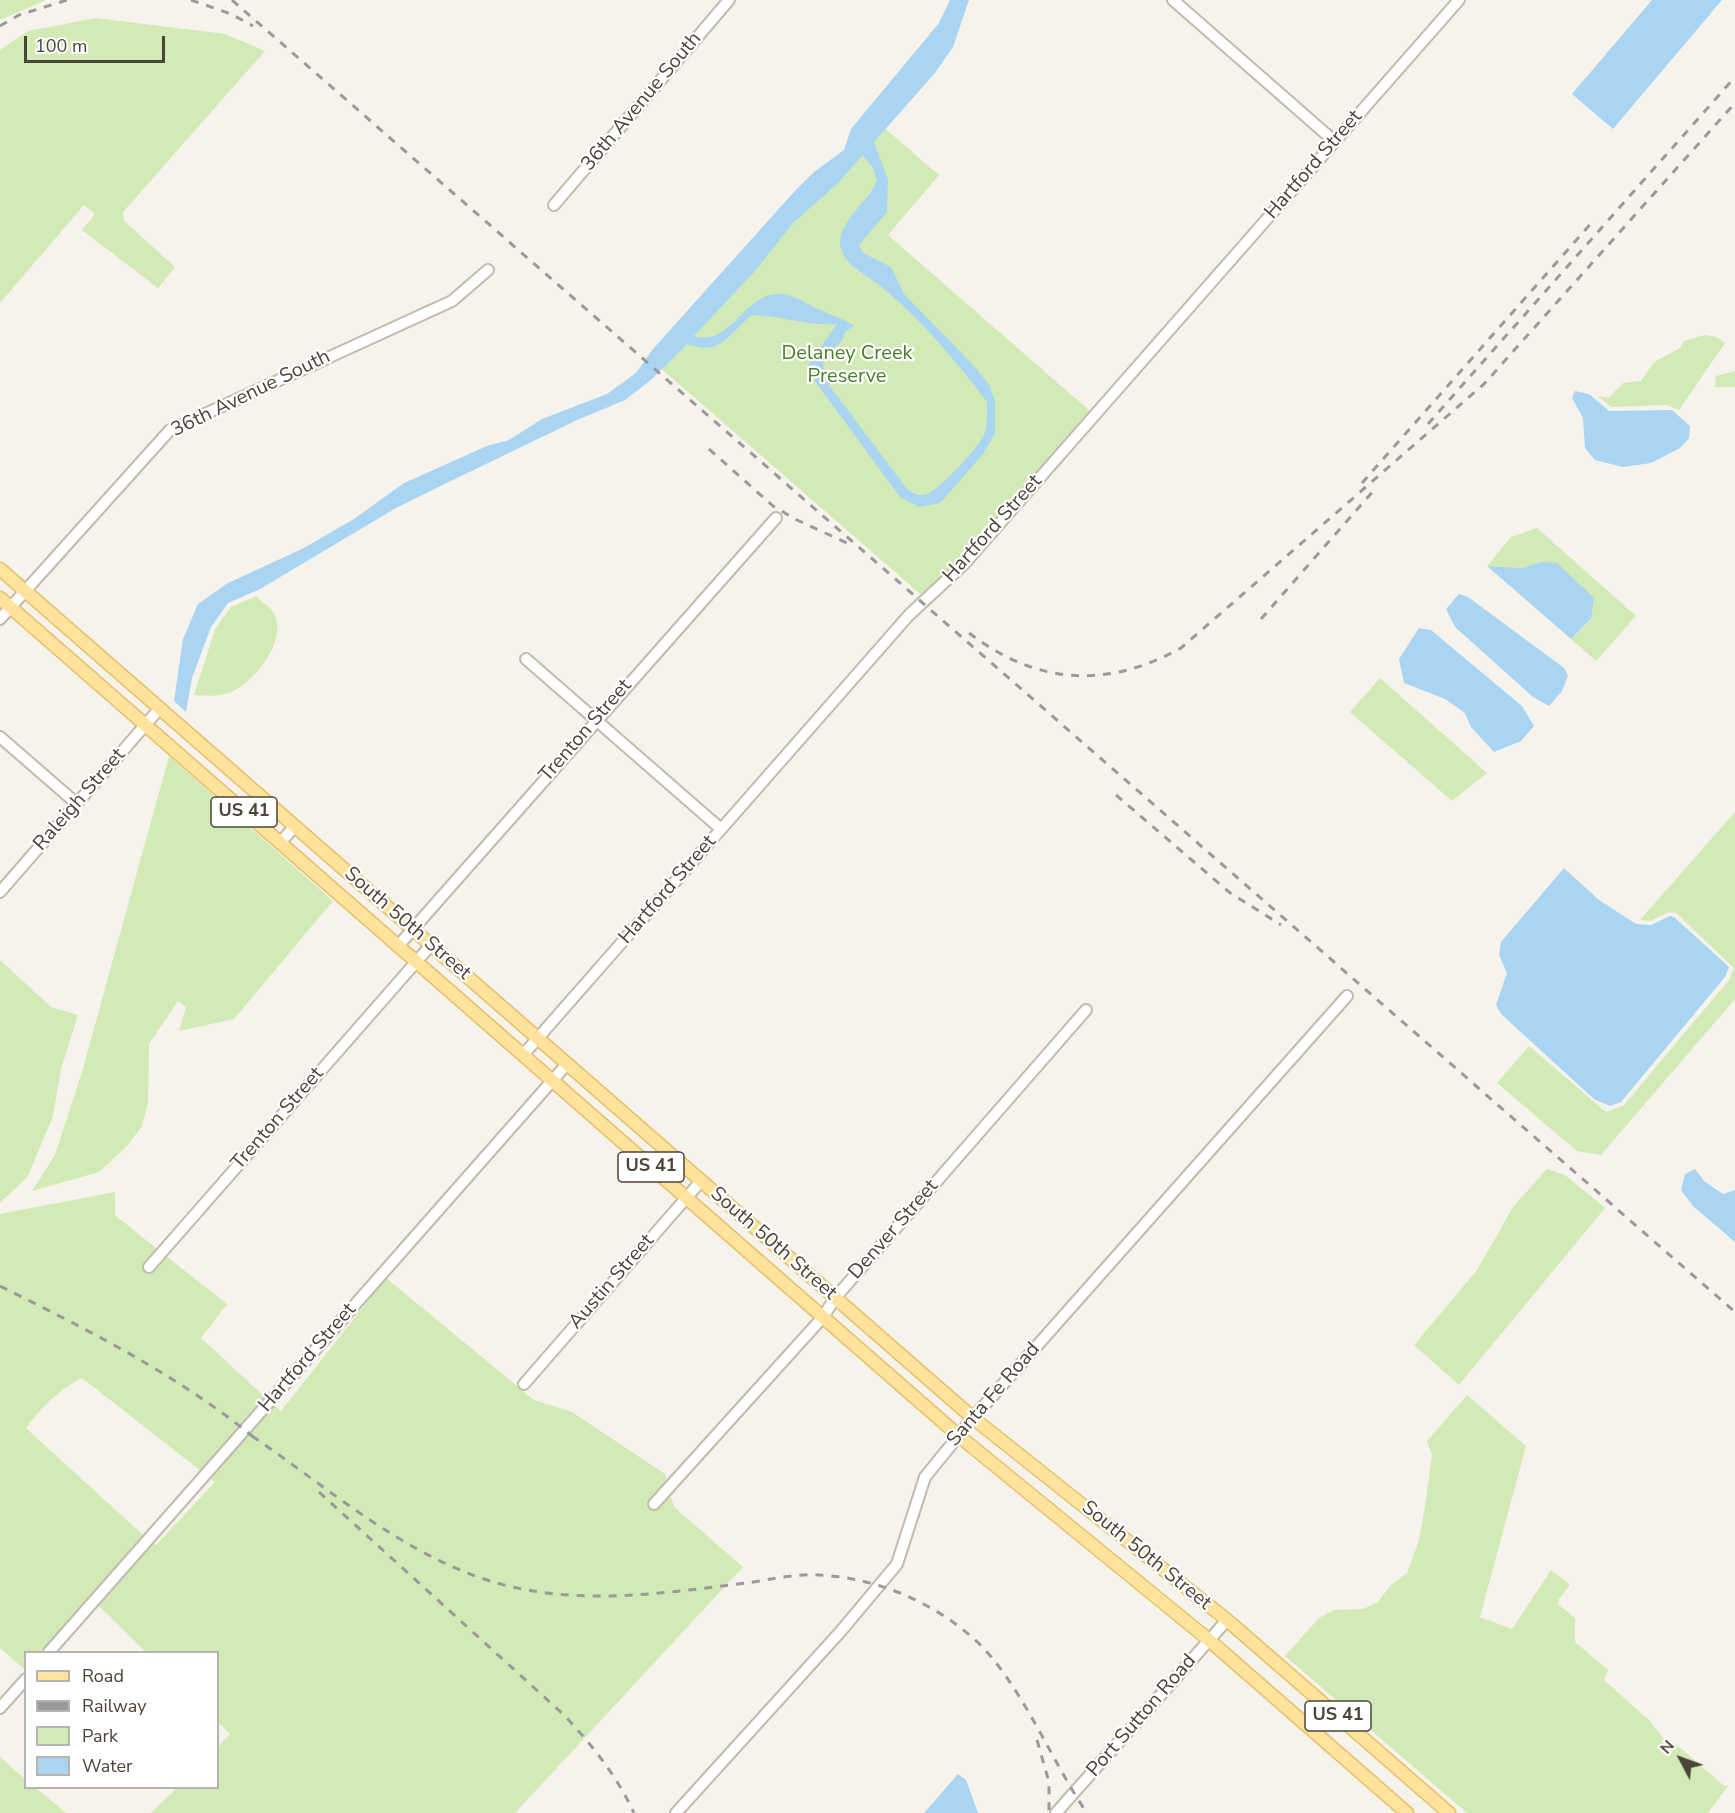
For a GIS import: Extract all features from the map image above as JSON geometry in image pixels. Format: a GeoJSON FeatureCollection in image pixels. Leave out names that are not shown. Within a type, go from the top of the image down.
{"type":"FeatureCollection","features":[{"type":"Feature","properties":{"kind":"main road","name":"South 50th Street"},"geometry":{"type":"LineString","coordinates":[[0,568],[973,1418],[1227,1620],[1449,1813]]}},
{"type":"Feature","properties":{"kind":"main road","name":"South 50th Street"},"geometry":{"type":"LineString","coordinates":[[0,598],[959,1436],[1209,1640],[1407,1813]]}},
{"type":"Feature","properties":{"kind":"street","name":"36th Avenue South"},"geometry":{"type":"LineString","coordinates":[[554,205],[729,0]]}},
{"type":"Feature","properties":{"kind":"street"},"geometry":{"type":"LineString","coordinates":[[1173,0],[1334,141]]}},
{"type":"Feature","properties":{"kind":"street","name":"Hartford Street"},"geometry":{"type":"LineString","coordinates":[[523,1055],[909,615],[965,563],[1459,0]]}},
{"type":"Feature","properties":{"kind":"street","name":"36th Avenue South"},"geometry":{"type":"LineString","coordinates":[[0,619],[170,430],[452,301],[488,270]]}},
{"type":"Feature","properties":{"kind":"street","name":"Trenton Street"},"geometry":{"type":"LineString","coordinates":[[398,946],[776,518]]}},
{"type":"Feature","properties":{"kind":"street"},"geometry":{"type":"LineString","coordinates":[[526,659],[720,829]]}},
{"type":"Feature","properties":{"kind":"street","name":"Raleigh Street"},"geometry":{"type":"LineString","coordinates":[[0,892],[160,708]]}},
{"type":"Feature","properties":{"kind":"street"},"geometry":{"type":"LineString","coordinates":[[0,737],[76,803]]}},
{"type":"Feature","properties":{"kind":"street"},"geometry":{"type":"LineString","coordinates":[[280,843],[295,826]]}},
{"type":"Feature","properties":{"kind":"street","name":"Trenton Street"},"geometry":{"type":"LineString","coordinates":[[149,1267],[431,945]]}},
{"type":"Feature","properties":{"kind":"street","name":"Santa Fe Road"},"geometry":{"type":"LineString","coordinates":[[676,1813],[841,1631],[897,1564],[925,1477],[973,1418],[1347,996]]}},
{"type":"Feature","properties":{"kind":"street","name":"Denver Street"},"geometry":{"type":"LineString","coordinates":[[654,1504],[823,1317],[835,1298],[1086,1010]]}},
{"type":"Feature","properties":{"kind":"street","name":"Hartford Street"},"geometry":{"type":"LineString","coordinates":[[51,1651],[567,1064]]}},
{"type":"Feature","properties":{"kind":"street","name":"Austin Street"},"geometry":{"type":"LineString","coordinates":[[524,1384],[701,1181]]}},
{"type":"Feature","properties":{"kind":"street","name":"Port Sutton Road"},"geometry":{"type":"LineString","coordinates":[[1056,1813],[1227,1620]]}},
{"type":"Feature","properties":{"kind":"street"},"geometry":{"type":"LineString","coordinates":[[0,1708],[24,1681]]}},
{"type":"Feature","properties":{"kind":"green space"},"geometry":{"type":"Polygon","coordinates":[[[0,0],[46,0],[0,20],[0,0]]]}},
{"type":"Feature","properties":{"kind":"green space"},"geometry":{"type":"Polygon","coordinates":[[[96,18],[225,34],[265,51],[123,212],[124,221],[175,267],[158,288],[82,230],[95,214],[84,205],[0,303],[0,50],[28,31],[96,18]]]}},
{"type":"Feature","properties":{"kind":"green space","name":"Delaney Creek Preserve"},"geometry":{"type":"Polygon","coordinates":[[[874,119],[939,175],[888,235],[1091,412],[925,598],[657,365],[874,119]]]}},
{"type":"Feature","properties":{"kind":"green space"},"geometry":{"type":"Polygon","coordinates":[[[1705,335],[1717,337],[1725,343],[1679,410],[1667,405],[1611,407],[1598,396],[1608,398],[1623,383],[1641,381],[1654,362],[1680,348],[1684,341],[1705,335]]]}},
{"type":"Feature","properties":{"kind":"green space"},"geometry":{"type":"Polygon","coordinates":[[[1735,371],[1735,387],[1715,387],[1716,376],[1735,371]]]}},
{"type":"Feature","properties":{"kind":"green space"},"geometry":{"type":"Polygon","coordinates":[[[1537,528],[1636,616],[1596,661],[1571,639],[1591,620],[1542,562],[1521,568],[1487,566],[1511,537],[1537,528]]]}},
{"type":"Feature","properties":{"kind":"green space"},"geometry":{"type":"Polygon","coordinates":[[[256,596],[273,612],[277,622],[274,646],[267,658],[250,679],[231,692],[208,696],[194,695],[215,629],[231,607],[256,596]]]}},
{"type":"Feature","properties":{"kind":"green space"},"geometry":{"type":"Polygon","coordinates":[[[1380,678],[1487,773],[1452,801],[1350,712],[1380,678]]]}},
{"type":"Feature","properties":{"kind":"green space"},"geometry":{"type":"Polygon","coordinates":[[[169,756],[333,901],[234,1019],[179,1031],[186,1007],[178,1001],[149,1044],[148,1102],[142,1126],[127,1146],[99,1172],[32,1191],[55,1155],[82,1072],[169,756]]]}},
{"type":"Feature","properties":{"kind":"green space"},"geometry":{"type":"Polygon","coordinates":[[[1735,812],[1735,999],[1601,1155],[1577,1151],[1497,1083],[1529,1046],[1606,1112],[1624,1105],[1729,980],[1734,968],[1676,913],[1669,912],[1650,921],[1640,920],[1735,812]]]}},
{"type":"Feature","properties":{"kind":"green space"},"geometry":{"type":"Polygon","coordinates":[[[0,960],[51,1007],[78,1015],[61,1069],[53,1116],[28,1176],[0,1203],[0,960]]]}},
{"type":"Feature","properties":{"kind":"green space"},"geometry":{"type":"Polygon","coordinates":[[[1547,1169],[1565,1175],[1605,1208],[1459,1385],[1414,1345],[1477,1270],[1513,1207],[1547,1169]]]}},
{"type":"Feature","properties":{"kind":"green space"},"geometry":{"type":"Polygon","coordinates":[[[115,1192],[115,1215],[157,1249],[142,1267],[150,1274],[166,1256],[227,1304],[201,1338],[266,1398],[201,1471],[82,1378],[58,1393],[38,1413],[26,1428],[144,1536],[42,1651],[24,1651],[24,1669],[0,1648],[0,1214],[115,1192]]]}},
{"type":"Feature","properties":{"kind":"green space"},"geometry":{"type":"Polygon","coordinates":[[[386,1278],[534,1400],[572,1412],[665,1474],[667,1481],[647,1505],[655,1511],[670,1494],[674,1507],[743,1567],[515,1813],[151,1813],[176,1789],[219,1789],[219,1746],[230,1734],[219,1723],[219,1651],[145,1651],[98,1605],[152,1543],[156,1545],[215,1482],[210,1478],[274,1405],[281,1411],[386,1278]]]}},
{"type":"Feature","properties":{"kind":"green space"},"geometry":{"type":"Polygon","coordinates":[[[1467,1395],[1526,1446],[1480,1617],[1512,1629],[1551,1570],[1570,1585],[1559,1599],[1558,1604],[1575,1618],[1575,1642],[1608,1670],[1604,1680],[1650,1721],[1665,1741],[1677,1745],[1723,1785],[1728,1786],[1708,1813],[1467,1813],[1285,1656],[1319,1618],[1334,1610],[1363,1609],[1378,1602],[1390,1586],[1407,1573],[1419,1540],[1425,1506],[1432,1456],[1427,1441],[1467,1395]]]}},
{"type":"Feature","properties":{"kind":"green space"},"geometry":{"type":"Polygon","coordinates":[[[0,1757],[24,1778],[24,1789],[37,1789],[66,1813],[0,1813],[0,1757]]]}},
{"type":"Feature","properties":{"kind":"water"},"geometry":{"type":"Polygon","coordinates":[[[950,0],[969,0],[953,47],[935,73],[874,142],[888,180],[887,212],[859,245],[863,253],[891,267],[904,294],[976,368],[989,385],[995,400],[995,434],[983,454],[940,503],[919,507],[900,497],[815,381],[808,365],[837,324],[816,324],[752,315],[724,341],[716,345],[699,347],[687,344],[652,379],[625,400],[575,421],[396,508],[260,589],[228,603],[211,627],[192,678],[186,712],[174,701],[183,639],[198,604],[228,583],[302,549],[354,519],[404,483],[487,446],[509,440],[542,419],[607,394],[636,373],[653,349],[793,193],[814,172],[844,150],[851,129],[939,23],[950,0]],[[863,155],[837,184],[793,223],[754,272],[694,336],[707,337],[719,334],[757,301],[769,295],[782,294],[797,298],[854,326],[846,331],[841,342],[824,356],[823,366],[829,385],[907,489],[917,495],[924,495],[947,479],[980,441],[986,427],[987,402],[949,354],[920,323],[890,294],[853,266],[841,250],[841,235],[845,226],[877,181],[873,168],[863,155]]]}},
{"type":"Feature","properties":{"kind":"water"},"geometry":{"type":"Polygon","coordinates":[[[1652,0],[1722,0],[1613,129],[1572,94],[1652,0]]]}},
{"type":"Feature","properties":{"kind":"water"},"geometry":{"type":"Polygon","coordinates":[[[1575,391],[1589,394],[1609,411],[1672,410],[1690,426],[1689,438],[1680,448],[1651,463],[1623,467],[1595,460],[1585,448],[1583,418],[1572,398],[1575,391]]]}},
{"type":"Feature","properties":{"kind":"water"},"geometry":{"type":"Polygon","coordinates":[[[1542,562],[1557,563],[1594,598],[1591,619],[1571,639],[1487,566],[1521,568],[1542,562]]]}},
{"type":"Feature","properties":{"kind":"water"},"geometry":{"type":"Polygon","coordinates":[[[1459,594],[1468,597],[1564,668],[1568,676],[1562,691],[1549,706],[1533,697],[1455,627],[1446,609],[1459,594]]]}},
{"type":"Feature","properties":{"kind":"water"},"geometry":{"type":"Polygon","coordinates":[[[1419,628],[1431,630],[1522,706],[1534,726],[1521,741],[1494,752],[1471,727],[1465,713],[1445,699],[1404,683],[1399,659],[1419,628]]]}},
{"type":"Feature","properties":{"kind":"water"},"geometry":{"type":"Polygon","coordinates":[[[1564,868],[1599,900],[1636,924],[1651,925],[1670,916],[1674,917],[1729,967],[1725,977],[1621,1102],[1610,1106],[1594,1099],[1501,1014],[1496,1005],[1507,973],[1499,955],[1501,942],[1564,868]]]}},
{"type":"Feature","properties":{"kind":"water"},"geometry":{"type":"Polygon","coordinates":[[[1695,1169],[1704,1181],[1723,1194],[1735,1190],[1735,1242],[1693,1206],[1681,1190],[1685,1174],[1695,1169]]]}},
{"type":"Feature","properties":{"kind":"water"},"geometry":{"type":"Polygon","coordinates":[[[958,1774],[966,1780],[978,1813],[924,1813],[958,1774]]]}},
{"type":"Feature","properties":{"kind":"railway"},"geometry":{"type":"LineString","coordinates":[[0,26],[19,15],[67,0]]}},
{"type":"Feature","properties":{"kind":"railway"},"geometry":{"type":"LineString","coordinates":[[191,0],[231,14],[253,26]]}},
{"type":"Feature","properties":{"kind":"railway"},"geometry":{"type":"LineString","coordinates":[[232,0],[1735,1312]]}},
{"type":"Feature","properties":{"kind":"railway"},"geometry":{"type":"LineString","coordinates":[[1428,424],[1735,77]]}},
{"type":"Feature","properties":{"kind":"railway"},"geometry":{"type":"LineString","coordinates":[[969,633],[1020,663],[1046,671],[1073,675],[1099,675],[1126,670],[1181,648],[1484,384],[1735,103]]}},
{"type":"Feature","properties":{"kind":"railway"},"geometry":{"type":"LineString","coordinates":[[1362,483],[1595,219]]}},
{"type":"Feature","properties":{"kind":"railway"},"geometry":{"type":"LineString","coordinates":[[709,449],[773,506],[847,543]]}},
{"type":"Feature","properties":{"kind":"railway"},"geometry":{"type":"LineString","coordinates":[[1261,619],[1375,489]]}},
{"type":"Feature","properties":{"kind":"railway"},"geometry":{"type":"LineString","coordinates":[[1116,795],[1229,892],[1281,925]]}},
{"type":"Feature","properties":{"kind":"railway"},"geometry":{"type":"LineString","coordinates":[[0,1286],[100,1337],[165,1375],[197,1395],[257,1440]]}},
{"type":"Feature","properties":{"kind":"railway"},"geometry":{"type":"LineString","coordinates":[[252,1436],[374,1523],[406,1542],[472,1575],[508,1586],[567,1595],[627,1595],[811,1575],[862,1581],[902,1594],[957,1625],[990,1655],[1020,1698],[1087,1813]]}},
{"type":"Feature","properties":{"kind":"railway"},"geometry":{"type":"LineString","coordinates":[[319,1492],[564,1715],[603,1761],[620,1786],[634,1813]]}},
{"type":"Feature","properties":{"kind":"railway"},"geometry":{"type":"LineString","coordinates":[[1037,1740],[1049,1782],[1049,1813]]}}]}
